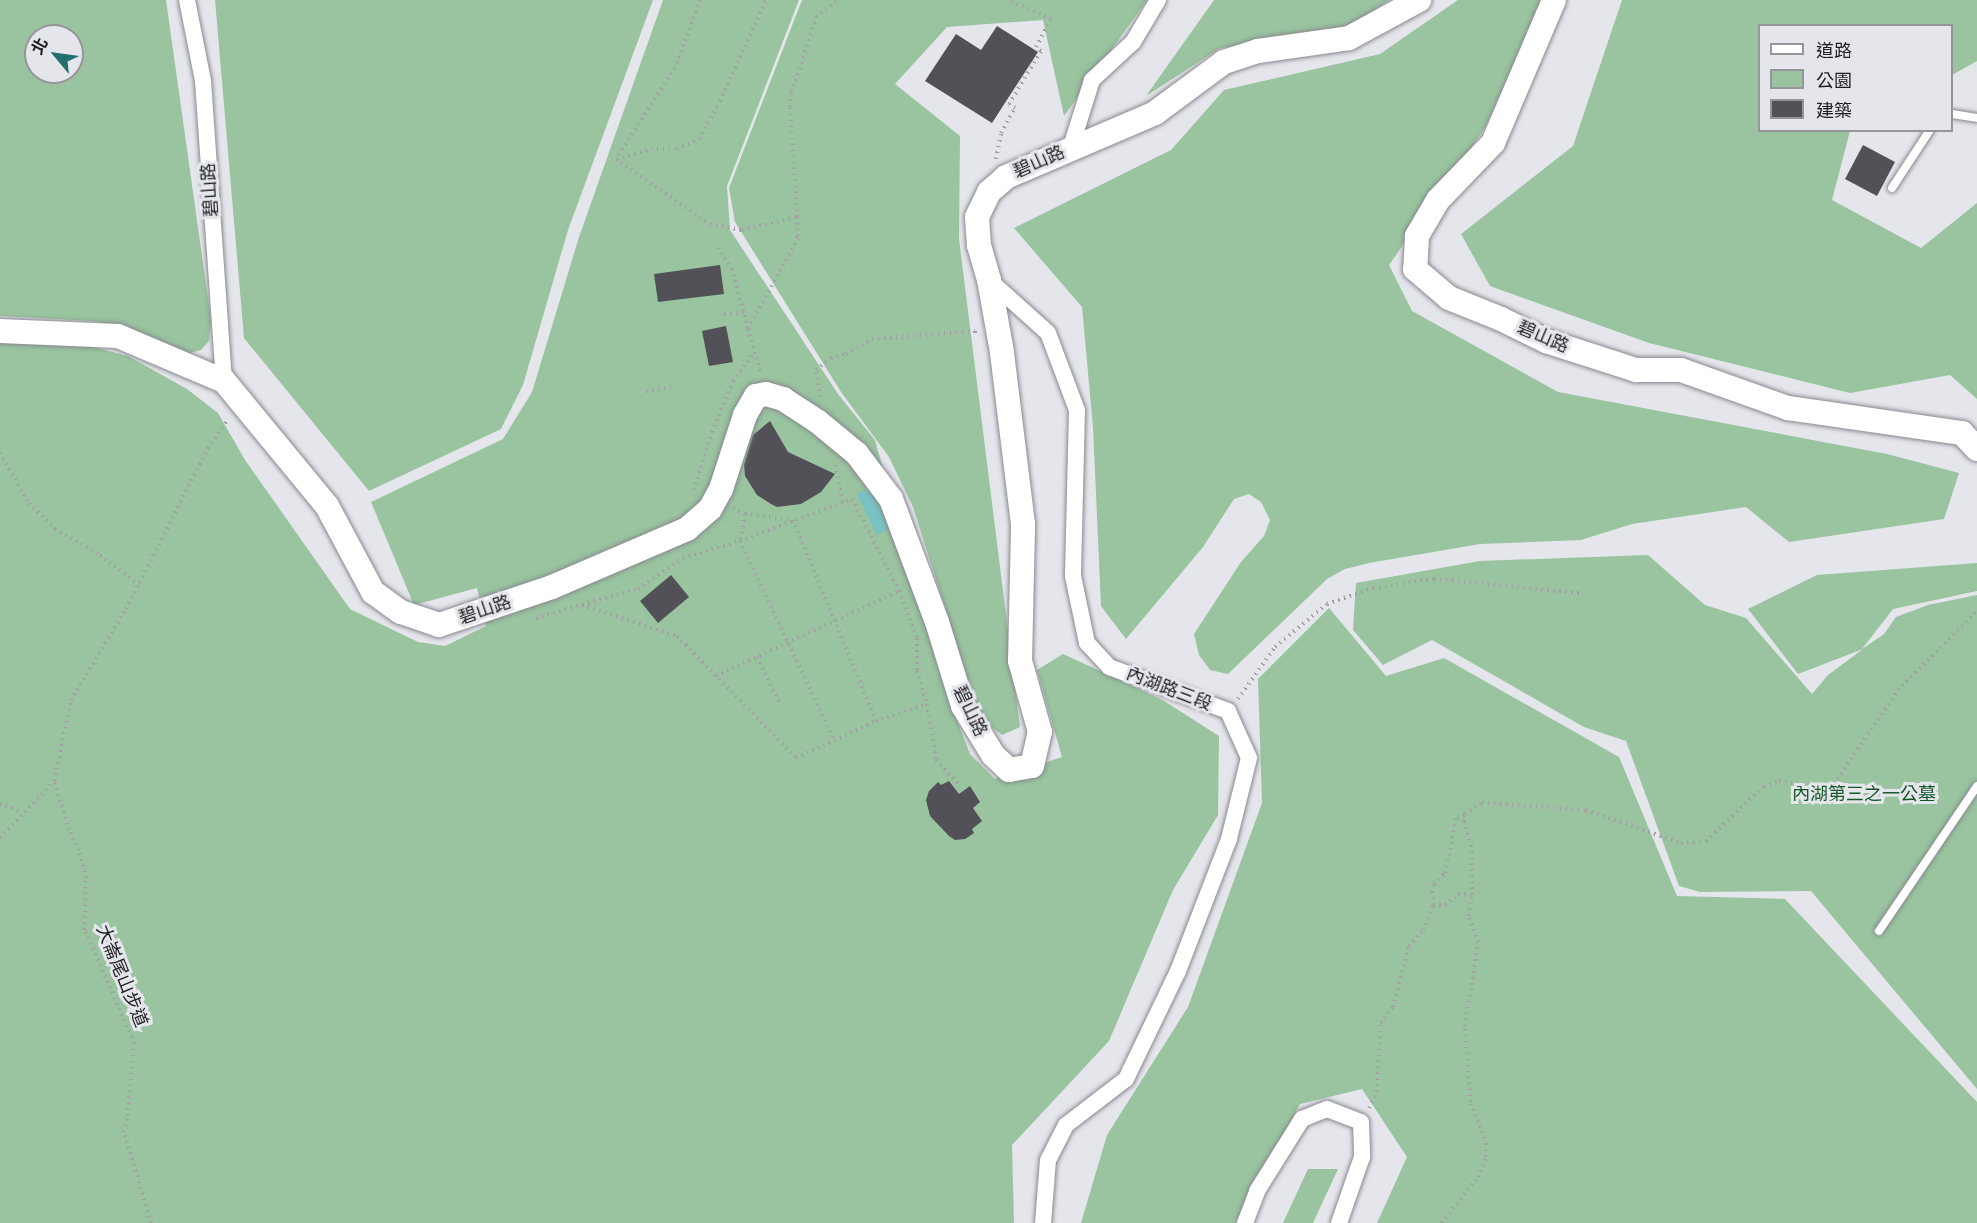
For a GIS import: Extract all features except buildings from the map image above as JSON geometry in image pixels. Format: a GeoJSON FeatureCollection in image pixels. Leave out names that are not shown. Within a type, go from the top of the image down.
{"type":"FeatureCollection","features":[{"type":"Feature","properties":{"kind":"street","name":"碧山路"},"geometry":{"type":"LineString","coordinates":[[187,0],[203,81],[224,381]]}},
{"type":"Feature","properties":{"kind":"street"},"geometry":{"type":"LineString","coordinates":[[1071,147],[1092,80],[1133,42],[1158,0]]}},
{"type":"Feature","properties":{"kind":"street","name":"碧山路"},"geometry":{"type":"LineString","coordinates":[[0,331],[118,336],[224,381],[327,506],[373,592],[401,612],[439,626],[552,587],[687,529],[710,509],[721,489],[745,415],[756,396],[766,394],[783,399],[801,410],[857,454],[891,499],[937,622],[963,706],[993,755],[1009,770],[1032,766],[1040,732],[1020,661],[1023,524],[1002,352],[989,280],[979,246],[977,217],[989,192],[1006,177],[1071,147],[1155,113],[1224,62],[1258,51],[1349,38],[1419,0]]}},
{"type":"Feature","properties":{"kind":"street","name":"碧山路"},"geometry":{"type":"LineString","coordinates":[[1554,0],[1493,143],[1438,200],[1417,236],[1415,269],[1449,298],[1501,319],[1546,341],[1636,370],[1681,370],[1788,408],[1962,433],[1977,449]]}},
{"type":"Feature","properties":{"kind":"street","name":"內湖路三段"},"geometry":{"type":"LineString","coordinates":[[989,280],[1047,333],[1077,410],[1073,576],[1087,643],[1109,667],[1228,711],[1249,758],[1228,839],[1178,971],[1126,1078],[1066,1125],[1048,1160],[1043,1223]]}},
{"type":"Feature","properties":{"kind":"street"},"geometry":{"type":"LineString","coordinates":[[1245,1223],[1257,1191],[1302,1119],[1327,1109],[1362,1122],[1362,1157],[1339,1223]]}},
{"type":"Feature","properties":{"kind":"lane"},"geometry":{"type":"LineString","coordinates":[[1953,114],[1977,118]]}},
{"type":"Feature","properties":{"kind":"lane"},"geometry":{"type":"LineString","coordinates":[[1892,188],[1929,132]]}},
{"type":"Feature","properties":{"kind":"lane"},"geometry":{"type":"LineString","coordinates":[[1879,931],[1977,786]]}},
{"type":"Feature","properties":{"kind":"path"},"geometry":{"type":"LineString","coordinates":[[616,159],[675,68],[700,0]]}},
{"type":"Feature","properties":{"kind":"path"},"geometry":{"type":"LineString","coordinates":[[616,159],[651,148],[677,149],[699,138],[720,100],[766,0]]}},
{"type":"Feature","properties":{"kind":"path"},"geometry":{"type":"LineString","coordinates":[[748,328],[798,238],[790,107],[792,92],[816,17],[838,0]]}},
{"type":"Feature","properties":{"kind":"path"},"geometry":{"type":"LineString","coordinates":[[989,192],[1001,133],[1015,108],[1009,104],[1041,51],[1036,47],[1051,19],[1009,0]]}},
{"type":"Feature","properties":{"kind":"path"},"geometry":{"type":"LineString","coordinates":[[616,159],[710,224],[742,230],[797,217]]}},
{"type":"Feature","properties":{"kind":"path"},"geometry":{"type":"LineString","coordinates":[[718,248],[732,269],[766,394]]}},
{"type":"Feature","properties":{"kind":"path"},"geometry":{"type":"LineString","coordinates":[[724,314],[744,312]]}},
{"type":"Feature","properties":{"kind":"path"},"geometry":{"type":"LineString","coordinates":[[811,394],[820,397],[816,370],[831,358],[846,354],[872,339],[975,331],[976,341]]}},
{"type":"Feature","properties":{"kind":"path"},"geometry":{"type":"LineString","coordinates":[[755,351],[733,381],[712,432],[694,491],[745,514],[793,520]]}},
{"type":"Feature","properties":{"kind":"path"},"geometry":{"type":"LineString","coordinates":[[646,391],[671,387]]}},
{"type":"Feature","properties":{"kind":"path"},"geometry":{"type":"LineString","coordinates":[[0,838],[22,812],[54,781],[71,700],[139,585],[208,448],[241,401]]}},
{"type":"Feature","properties":{"kind":"path"},"geometry":{"type":"LineString","coordinates":[[0,453],[29,503],[54,529],[100,555],[139,585]]}},
{"type":"Feature","properties":{"kind":"path"},"geometry":{"type":"LineString","coordinates":[[835,465],[843,502]]}},
{"type":"Feature","properties":{"kind":"path"},"geometry":{"type":"LineString","coordinates":[[516,600],[526,620],[638,589],[683,558],[740,541],[852,499],[899,591],[917,638],[917,671],[927,704],[936,760],[958,784]]}},
{"type":"Feature","properties":{"kind":"path"},"geometry":{"type":"LineString","coordinates":[[745,514],[740,541],[834,740]]}},
{"type":"Feature","properties":{"kind":"path"},"geometry":{"type":"LineString","coordinates":[[793,520],[837,621],[876,721]]}},
{"type":"Feature","properties":{"kind":"path"},"geometry":{"type":"LineString","coordinates":[[1228,711],[1275,647],[1327,604],[1373,588],[1434,579],[1580,593]]}},
{"type":"Feature","properties":{"kind":"path"},"geometry":{"type":"LineString","coordinates":[[716,676],[899,591]]}},
{"type":"Feature","properties":{"kind":"path"},"geometry":{"type":"LineString","coordinates":[[581,605],[677,636],[796,758],[876,721],[927,704]]}},
{"type":"Feature","properties":{"kind":"path"},"geometry":{"type":"LineString","coordinates":[[1362,1122],[1377,1092],[1381,1023],[1393,1007],[1409,946],[1423,930],[1433,905],[1434,884],[1445,873],[1457,817],[1482,803],[1586,810],[1681,843],[1706,841],[1764,786],[1779,781],[1800,785],[1824,799],[1898,690],[1977,611]]}},
{"type":"Feature","properties":{"kind":"path"},"geometry":{"type":"LineString","coordinates":[[757,657],[780,704]]}},
{"type":"Feature","properties":{"kind":"path","name":"大崙尾山步道"},"geometry":{"type":"LineString","coordinates":[[54,781],[69,830],[79,850],[86,878],[85,930],[134,1043],[128,1116],[124,1132],[151,1223]]}},
{"type":"Feature","properties":{"kind":"path"},"geometry":{"type":"LineString","coordinates":[[0,804],[22,812]]}},
{"type":"Feature","properties":{"kind":"path"},"geometry":{"type":"LineString","coordinates":[[1442,1223],[1478,1176],[1486,1157],[1487,1144],[1470,1102],[1465,1026],[1478,942],[1469,916],[1472,895],[1471,846],[1464,821],[1466,814]]}},
{"type":"Feature","properties":{"kind":"path"},"geometry":{"type":"LineString","coordinates":[[1433,905],[1445,904],[1458,894],[1472,895]]}},
{"type":"Feature","properties":{"kind":"green space"},"geometry":{"type":"Polygon","coordinates":[[[0,0],[166,0],[211,320],[209,341],[201,350],[190,353],[126,328],[93,321],[0,316],[0,0]]]}},
{"type":"Feature","properties":{"kind":"green space"},"geometry":{"type":"Polygon","coordinates":[[[215,0],[653,0],[568,230],[523,385],[501,429],[369,491],[244,338],[215,0]]]}},
{"type":"Feature","properties":{"kind":"green space"},"geometry":{"type":"Polygon","coordinates":[[[663,0],[799,0],[727,186],[730,230],[838,394],[875,440],[943,684],[970,754],[995,779],[1062,757],[1037,670],[1063,654],[1161,699],[1219,736],[1218,815],[1173,890],[1109,1041],[1012,1145],[1014,1223],[0,1223],[0,341],[85,345],[128,356],[187,389],[218,413],[245,460],[350,609],[418,642],[445,646],[486,626],[477,588],[414,605],[371,502],[503,439],[532,392],[579,237],[663,0]]]}},
{"type":"Feature","properties":{"kind":"green space"},"geometry":{"type":"Polygon","coordinates":[[[802,0],[1147,0],[1064,116],[1043,20],[947,27],[895,84],[960,136],[959,239],[1020,727],[1002,735],[980,718],[913,507],[889,457],[841,392],[735,222],[729,188],[802,0]]]}},
{"type":"Feature","properties":{"kind":"green space"},"geometry":{"type":"Polygon","coordinates":[[[1214,0],[1389,0],[1337,35],[1220,48],[1146,96],[1214,0]]]}},
{"type":"Feature","properties":{"kind":"green space"},"geometry":{"type":"Polygon","coordinates":[[[1458,0],[1547,0],[1484,129],[1389,265],[1412,311],[1558,392],[1887,454],[1959,473],[1944,519],[1789,542],[1746,507],[1632,524],[1581,540],[1480,544],[1369,563],[1345,569],[1327,579],[1228,674],[1210,670],[1199,655],[1194,634],[1241,562],[1264,536],[1270,520],[1261,502],[1249,494],[1234,499],[1203,547],[1126,639],[1101,606],[1093,427],[1082,307],[1014,228],[1171,150],[1224,90],[1380,54],[1458,0]]]}},
{"type":"Feature","properties":{"kind":"green space"},"geometry":{"type":"Polygon","coordinates":[[[1622,0],[1977,0],[1977,61],[1953,74],[1953,24],[1758,24],[1758,132],[1850,132],[1832,200],[1921,248],[1977,203],[1977,399],[1950,375],[1850,393],[1649,343],[1490,286],[1461,234],[1573,146],[1622,0]]]}},
{"type":"Feature","properties":{"kind":"green space","name":"內湖第三之一公墓"},"geometry":{"type":"Polygon","coordinates":[[[1648,555],[1705,605],[1746,618],[1812,694],[1828,675],[1863,649],[1798,674],[1748,609],[1817,575],[1977,563],[1977,591],[1893,609],[1862,649],[1884,634],[1896,617],[1928,605],[1977,595],[1977,1089],[1811,891],[1700,892],[1679,886],[1626,741],[1584,727],[1432,640],[1383,665],[1353,630],[1356,583],[1480,561],[1648,555]]]}},
{"type":"Feature","properties":{"kind":"green space"},"geometry":{"type":"Polygon","coordinates":[[[1329,608],[1386,676],[1444,658],[1619,757],[1677,896],[1785,899],[1977,1102],[1977,1223],[1377,1223],[1407,1157],[1362,1089],[1300,1104],[1235,1223],[1081,1223],[1107,1135],[1188,1007],[1262,803],[1258,679],[1329,608]]]}},
{"type":"Feature","properties":{"kind":"green space"},"geometry":{"type":"Polygon","coordinates":[[[1308,1169],[1338,1169],[1313,1223],[1283,1223],[1308,1169]]]}},
{"type":"Feature","properties":{"kind":"water"},"geometry":{"type":"Polygon","coordinates":[[[870,488],[890,528],[877,535],[857,494],[870,488]]]}}]}
